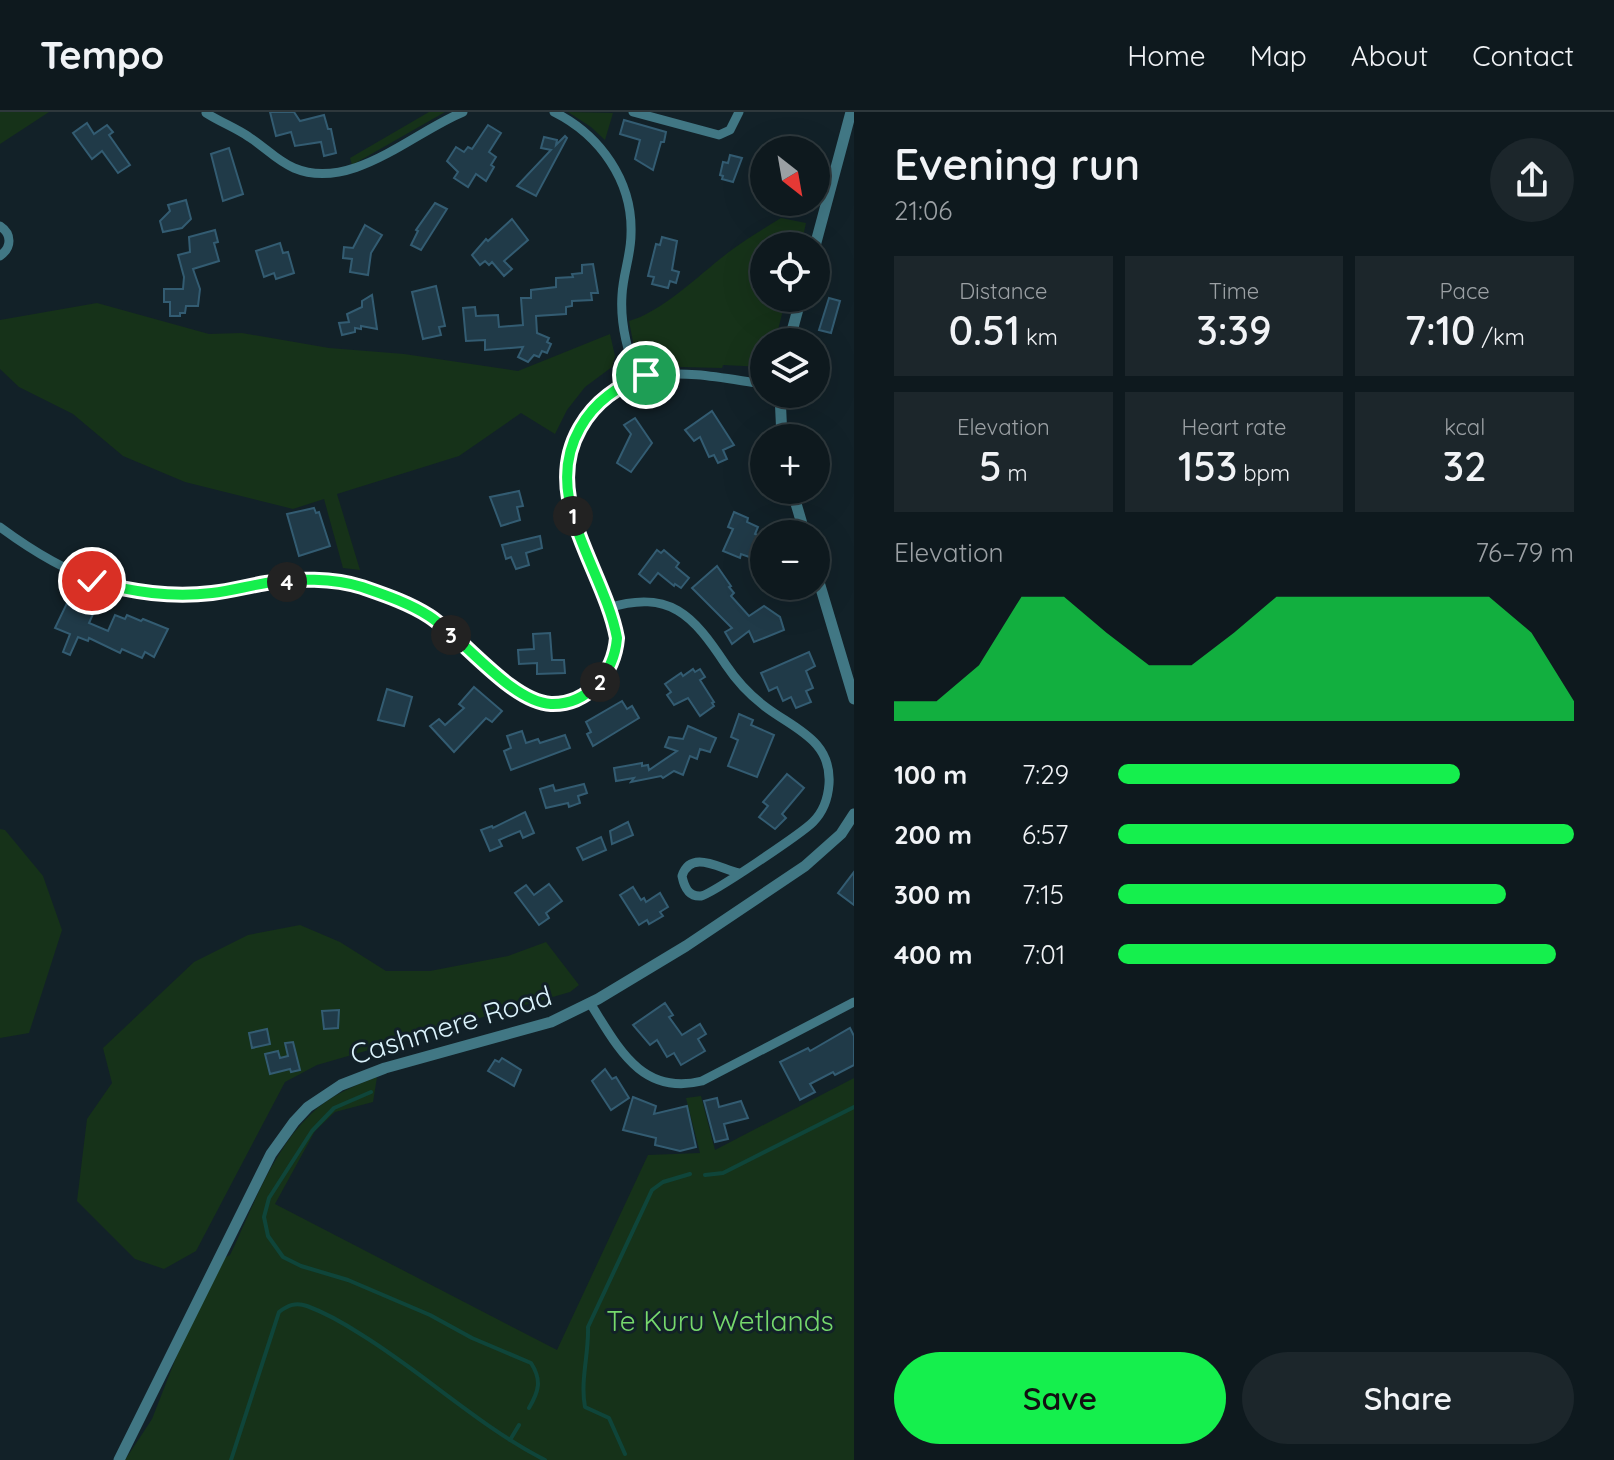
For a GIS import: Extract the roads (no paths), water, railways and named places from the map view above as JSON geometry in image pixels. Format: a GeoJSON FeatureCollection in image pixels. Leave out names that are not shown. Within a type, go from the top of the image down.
{"type":"FeatureCollection","features":[{"type":"Feature","properties":{"kind":"street"},"geometry":{"type":"LineString","coordinates":[[204,112],[253,139],[282,163],[298,170],[326,175],[368,163],[463,112]]}},
{"type":"Feature","properties":{"kind":"street"},"geometry":{"type":"LineString","coordinates":[[554,112],[579,127],[601,148],[617,172],[627,199],[631,235],[623,277],[622,314],[626,344],[638,378]]}},
{"type":"Feature","properties":{"kind":"street"},"geometry":{"type":"LineString","coordinates":[[633,112],[719,135],[730,130],[739,112]]}},
{"type":"Feature","properties":{"kind":"street"},"geometry":{"type":"LineString","coordinates":[[819,232],[851,112]]}},
{"type":"Feature","properties":{"kind":"street"},"geometry":{"type":"LineString","coordinates":[[0,226],[7,231],[10,239],[0,256]]}},
{"type":"Feature","properties":{"kind":"street"},"geometry":{"type":"LineString","coordinates":[[0,527],[60,566],[92,581],[132,592],[169,595],[213,593],[270,582],[310,581],[359,586],[407,604],[431,617],[521,694],[550,704],[573,700],[603,679],[613,658],[617,638],[570,508],[567,468],[572,443],[595,406],[615,390],[638,378],[655,374],[685,374],[750,382]]}},
{"type":"Feature","properties":{"kind":"street"},"geometry":{"type":"LineString","coordinates":[[824,600],[854,699]]}},
{"type":"Feature","properties":{"kind":"street"},"geometry":{"type":"LineString","coordinates":[[608,608],[641,601],[678,609],[703,631],[744,688],[770,710],[806,732],[822,751],[829,774],[827,799],[822,810],[801,832],[739,873],[702,896],[689,892],[682,876],[688,865],[701,860],[739,873]]}},
{"type":"Feature","properties":{"kind":"street","name":"Cashmere Road"},"geometry":{"type":"LineString","coordinates":[[119,1460],[271,1154],[308,1107],[356,1078],[551,1022],[590,1003],[686,946],[805,866],[841,834],[854,814]]}},
{"type":"Feature","properties":{"kind":"street"},"geometry":{"type":"LineString","coordinates":[[590,1003],[631,1064],[651,1078],[677,1085],[702,1081],[854,1002]]}},
{"type":"Feature","properties":{"kind":"waterway"},"geometry":{"type":"LineString","coordinates":[[371,1092],[334,1108],[312,1131],[269,1198],[264,1217],[268,1236],[283,1257],[301,1266],[348,1280],[531,1363],[538,1386],[529,1408]]}},
{"type":"Feature","properties":{"kind":"waterway"},"geometry":{"type":"LineString","coordinates":[[705,1175],[723,1173],[854,1107]]}},
{"type":"Feature","properties":{"kind":"waterway"},"geometry":{"type":"LineString","coordinates":[[625,1454],[609,1418],[585,1407],[588,1327],[652,1190],[663,1182],[690,1174]]}},
{"type":"Feature","properties":{"kind":"waterway"},"geometry":{"type":"LineString","coordinates":[[231,1460],[279,1312],[299,1304],[356,1331],[497,1432],[545,1460]]}},
{"type":"Feature","properties":{"kind":"waterway"},"geometry":{"type":"LineString","coordinates":[[510,1440],[519,1425]]}},
{"type":"Feature","properties":{"kind":"park label","name":"Te Kuru Wetlands"},"geometry":{"type":"Point","coordinates":[720,1321]}}]}
